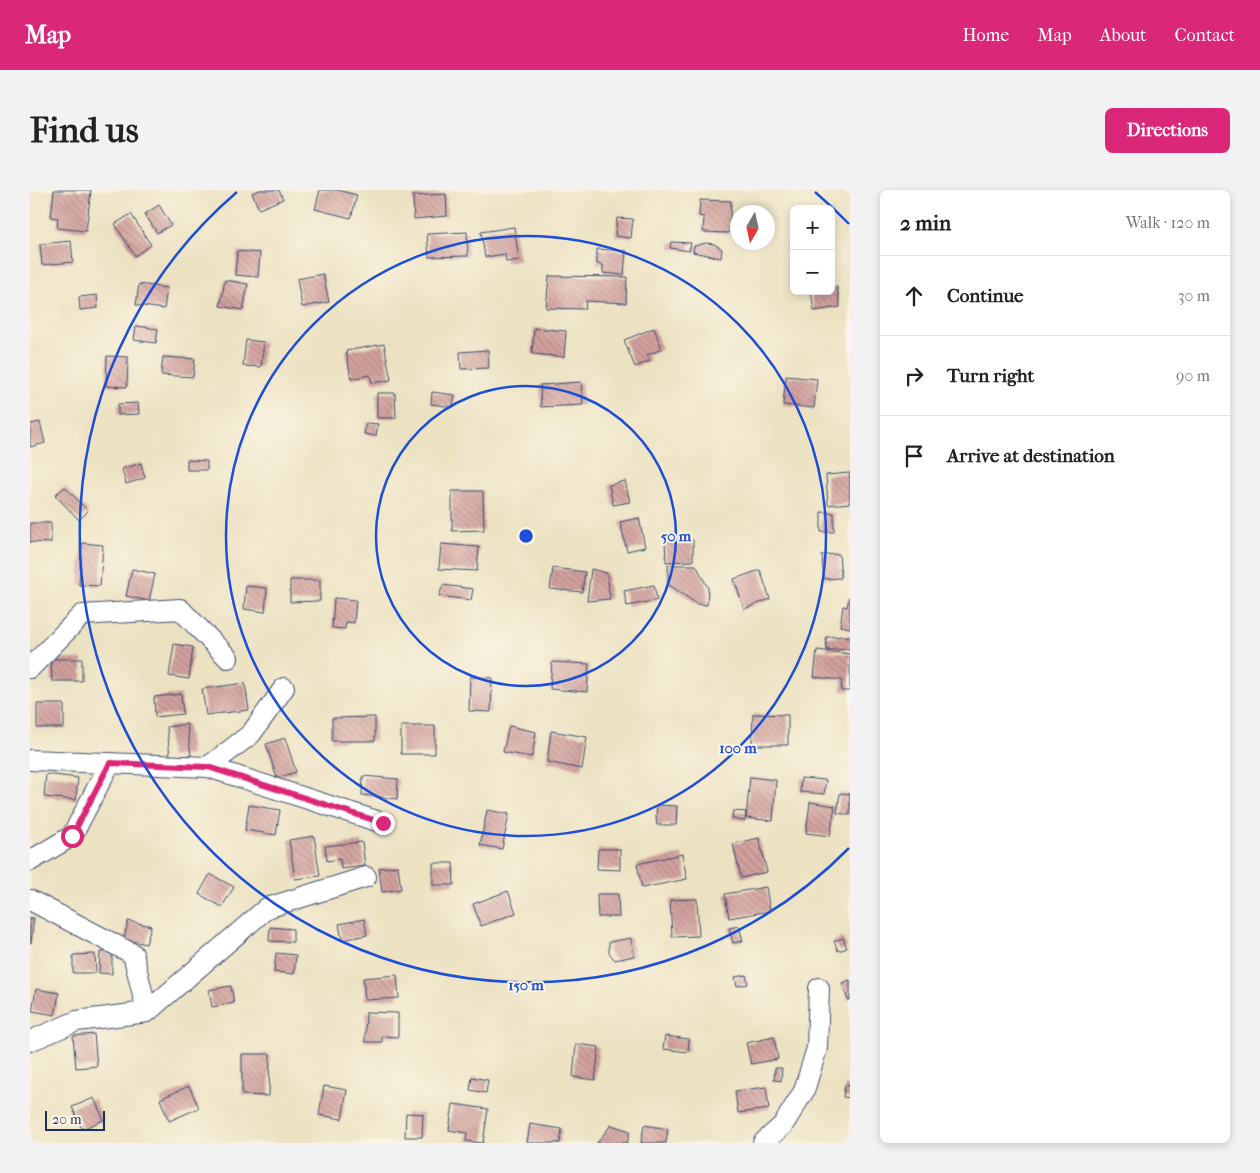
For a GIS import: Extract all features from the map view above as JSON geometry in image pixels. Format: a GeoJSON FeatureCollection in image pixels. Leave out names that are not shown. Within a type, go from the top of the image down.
{"type":"FeatureCollection","features":[{"type":"Feature","properties":{"kind":"street"},"geometry":{"type":"LineString","coordinates":[[30,668],[82,615],[180,609],[228,658]]}},
{"type":"Feature","properties":{"kind":"street"},"geometry":{"type":"LineString","coordinates":[[208,767],[251,734],[284,688]]}},
{"type":"Feature","properties":{"kind":"street"},"geometry":{"type":"LineString","coordinates":[[30,760],[208,767],[383,823]]}},
{"type":"Feature","properties":{"kind":"street"},"geometry":{"type":"LineString","coordinates":[[30,861],[72,836],[110,763]]}},
{"type":"Feature","properties":{"kind":"street"},"geometry":{"type":"LineString","coordinates":[[30,1040],[77,1021],[147,1012],[268,908],[366,877]]}},
{"type":"Feature","properties":{"kind":"street"},"geometry":{"type":"LineString","coordinates":[[30,900],[133,954],[147,1012]]}},
{"type":"Feature","properties":{"kind":"street"},"geometry":{"type":"LineString","coordinates":[[763,1143],[783,1125],[804,1091],[817,1048],[819,988]]}},
{"type":"Feature","properties":{"kind":"building"},"geometry":{"type":"Polygon","coordinates":[[[54,190],[91,190],[86,231],[57,228],[58,218],[51,217],[54,190]]]}},
{"type":"Feature","properties":{"kind":"building"},"geometry":{"type":"Polygon","coordinates":[[[260,190],[279,190],[283,199],[259,209],[252,193],[260,190]]]}},
{"type":"Feature","properties":{"kind":"building"},"geometry":{"type":"Polygon","coordinates":[[[320,190],[337,190],[357,195],[351,218],[315,209],[320,190]]]}},
{"type":"Feature","properties":{"kind":"building"},"geometry":{"type":"Polygon","coordinates":[[[446,194],[447,216],[414,219],[413,196],[446,194]]]}},
{"type":"Feature","properties":{"kind":"building"},"geometry":{"type":"Polygon","coordinates":[[[700,200],[731,201],[729,233],[703,232],[704,217],[699,216],[700,200]]]}},
{"type":"Feature","properties":{"kind":"building"},"geometry":{"type":"Polygon","coordinates":[[[159,205],[171,225],[157,233],[145,214],[159,205]]]}},
{"type":"Feature","properties":{"kind":"building"},"geometry":{"type":"Polygon","coordinates":[[[131,214],[151,245],[135,256],[115,224],[131,214]]]}},
{"type":"Feature","properties":{"kind":"building"},"geometry":{"type":"Polygon","coordinates":[[[617,218],[633,219],[631,238],[615,236],[617,218]]]}},
{"type":"Feature","properties":{"kind":"building"},"geometry":{"type":"Polygon","coordinates":[[[514,227],[519,260],[506,262],[505,254],[485,257],[481,232],[514,227]]]}},
{"type":"Feature","properties":{"kind":"building"},"geometry":{"type":"Polygon","coordinates":[[[467,232],[468,256],[429,257],[427,234],[467,232]]]}},
{"type":"Feature","properties":{"kind":"building"},"geometry":{"type":"Polygon","coordinates":[[[71,241],[73,262],[42,265],[40,244],[71,241]]]}},
{"type":"Feature","properties":{"kind":"building"},"geometry":{"type":"Polygon","coordinates":[[[671,242],[691,243],[689,251],[670,248],[671,242]]]}},
{"type":"Feature","properties":{"kind":"building"},"geometry":{"type":"Polygon","coordinates":[[[706,243],[714,244],[722,249],[721,258],[693,252],[694,246],[706,243]]]}},
{"type":"Feature","properties":{"kind":"building"},"geometry":{"type":"Polygon","coordinates":[[[597,249],[626,251],[624,275],[603,273],[603,265],[597,264],[597,249]]]}},
{"type":"Feature","properties":{"kind":"building"},"geometry":{"type":"Polygon","coordinates":[[[237,251],[260,253],[258,277],[235,275],[237,251]]]}},
{"type":"Feature","properties":{"kind":"building"},"geometry":{"type":"Polygon","coordinates":[[[323,274],[329,302],[302,307],[297,279],[323,274]]]}},
{"type":"Feature","properties":{"kind":"building"},"geometry":{"type":"Polygon","coordinates":[[[549,276],[627,277],[626,303],[586,301],[585,309],[546,308],[549,276]]]}},
{"type":"Feature","properties":{"kind":"building"},"geometry":{"type":"Polygon","coordinates":[[[225,280],[248,284],[243,310],[220,306],[225,280]]]}},
{"type":"Feature","properties":{"kind":"building"},"geometry":{"type":"Polygon","coordinates":[[[139,284],[167,288],[164,309],[136,305],[139,284]]]}},
{"type":"Feature","properties":{"kind":"building"},"geometry":{"type":"Polygon","coordinates":[[[835,287],[837,287],[840,307],[814,311],[812,295],[835,295],[835,287]]]}},
{"type":"Feature","properties":{"kind":"building"},"geometry":{"type":"Polygon","coordinates":[[[97,295],[98,308],[80,310],[79,297],[97,295]]]}},
{"type":"Feature","properties":{"kind":"building"},"geometry":{"type":"Polygon","coordinates":[[[136,326],[158,329],[156,343],[134,340],[136,326]]]}},
{"type":"Feature","properties":{"kind":"building"},"geometry":{"type":"Polygon","coordinates":[[[534,328],[566,331],[564,357],[532,354],[534,328]]]}},
{"type":"Feature","properties":{"kind":"building"},"geometry":{"type":"Polygon","coordinates":[[[654,328],[662,349],[647,355],[650,361],[635,367],[624,340],[654,328]]]}},
{"type":"Feature","properties":{"kind":"building"},"geometry":{"type":"Polygon","coordinates":[[[246,340],[264,342],[261,367],[243,366],[246,340]]]}},
{"type":"Feature","properties":{"kind":"building"},"geometry":{"type":"Polygon","coordinates":[[[384,344],[391,380],[372,383],[370,375],[351,379],[346,351],[384,344]]]}},
{"type":"Feature","properties":{"kind":"building"},"geometry":{"type":"Polygon","coordinates":[[[488,350],[489,368],[461,369],[460,352],[488,350]]]}},
{"type":"Feature","properties":{"kind":"building"},"geometry":{"type":"Polygon","coordinates":[[[107,356],[128,357],[127,387],[106,386],[107,356]]]}},
{"type":"Feature","properties":{"kind":"building"},"geometry":{"type":"Polygon","coordinates":[[[163,357],[195,359],[193,377],[161,375],[163,357]]]}},
{"type":"Feature","properties":{"kind":"building"},"geometry":{"type":"Polygon","coordinates":[[[786,376],[817,379],[814,408],[783,405],[786,376]]]}},
{"type":"Feature","properties":{"kind":"building"},"geometry":{"type":"Polygon","coordinates":[[[581,382],[583,405],[541,407],[540,385],[581,382]]]}},
{"type":"Feature","properties":{"kind":"building"},"geometry":{"type":"Polygon","coordinates":[[[432,392],[455,395],[453,407],[431,404],[432,392]]]}},
{"type":"Feature","properties":{"kind":"building"},"geometry":{"type":"Polygon","coordinates":[[[377,393],[395,393],[396,418],[377,418],[377,393]]]}},
{"type":"Feature","properties":{"kind":"building"},"geometry":{"type":"Polygon","coordinates":[[[138,403],[139,414],[118,415],[118,404],[138,403]]]}},
{"type":"Feature","properties":{"kind":"building"},"geometry":{"type":"Polygon","coordinates":[[[40,422],[45,443],[30,447],[30,424],[40,422]]]}},
{"type":"Feature","properties":{"kind":"building"},"geometry":{"type":"Polygon","coordinates":[[[366,423],[378,424],[376,436],[364,434],[366,423]]]}},
{"type":"Feature","properties":{"kind":"building"},"geometry":{"type":"Polygon","coordinates":[[[187,460],[207,461],[207,470],[187,470],[187,460]]]}},
{"type":"Feature","properties":{"kind":"building"},"geometry":{"type":"Polygon","coordinates":[[[141,463],[145,478],[126,484],[122,469],[141,463]]]}},
{"type":"Feature","properties":{"kind":"building"},"geometry":{"type":"Polygon","coordinates":[[[850,473],[850,503],[828,505],[826,475],[850,473]]]}},
{"type":"Feature","properties":{"kind":"building"},"geometry":{"type":"Polygon","coordinates":[[[625,481],[630,502],[613,505],[609,485],[625,481]]]}},
{"type":"Feature","properties":{"kind":"building"},"geometry":{"type":"Polygon","coordinates":[[[65,487],[88,511],[79,520],[55,495],[65,487]]]}},
{"type":"Feature","properties":{"kind":"building"},"geometry":{"type":"Polygon","coordinates":[[[452,491],[483,491],[484,530],[452,531],[452,491]]]}},
{"type":"Feature","properties":{"kind":"building"},"geometry":{"type":"Polygon","coordinates":[[[821,512],[834,513],[834,532],[821,532],[821,512]]]}},
{"type":"Feature","properties":{"kind":"building"},"geometry":{"type":"Polygon","coordinates":[[[639,518],[645,547],[627,551],[620,522],[639,518]]]}},
{"type":"Feature","properties":{"kind":"building"},"geometry":{"type":"Polygon","coordinates":[[[30,523],[51,523],[51,543],[30,542],[30,523]]]}},
{"type":"Feature","properties":{"kind":"building"},"geometry":{"type":"Polygon","coordinates":[[[693,540],[693,561],[666,562],[665,541],[693,540]]]}},
{"type":"Feature","properties":{"kind":"building"},"geometry":{"type":"Polygon","coordinates":[[[82,543],[103,545],[100,586],[79,585],[82,543]]]}},
{"type":"Feature","properties":{"kind":"building"},"geometry":{"type":"Polygon","coordinates":[[[441,544],[479,547],[477,571],[439,569],[441,544]]]}},
{"type":"Feature","properties":{"kind":"building"},"geometry":{"type":"Polygon","coordinates":[[[839,554],[841,578],[824,579],[822,555],[839,554]]]}},
{"type":"Feature","properties":{"kind":"building"},"geometry":{"type":"Polygon","coordinates":[[[668,565],[696,565],[708,588],[707,605],[697,604],[668,584],[668,565]]]}},
{"type":"Feature","properties":{"kind":"building"},"geometry":{"type":"Polygon","coordinates":[[[553,568],[585,572],[582,592],[550,589],[553,568]]]}},
{"type":"Feature","properties":{"kind":"building"},"geometry":{"type":"Polygon","coordinates":[[[132,569],[155,574],[149,601],[126,596],[132,569]]]}},
{"type":"Feature","properties":{"kind":"building"},"geometry":{"type":"Polygon","coordinates":[[[591,569],[607,573],[610,599],[587,601],[591,569]]]}},
{"type":"Feature","properties":{"kind":"building"},"geometry":{"type":"Polygon","coordinates":[[[760,570],[770,599],[744,609],[734,579],[760,570]]]}},
{"type":"Feature","properties":{"kind":"building"},"geometry":{"type":"Polygon","coordinates":[[[290,580],[320,580],[320,601],[290,602],[290,580]]]}},
{"type":"Feature","properties":{"kind":"building"},"geometry":{"type":"Polygon","coordinates":[[[443,585],[473,589],[471,600],[439,596],[443,585]]]}},
{"type":"Feature","properties":{"kind":"building"},"geometry":{"type":"Polygon","coordinates":[[[654,585],[657,600],[627,606],[624,591],[654,585]]]}},
{"type":"Feature","properties":{"kind":"building"},"geometry":{"type":"Polygon","coordinates":[[[246,586],[267,588],[265,612],[244,609],[246,586]]]}},
{"type":"Feature","properties":{"kind":"building"},"geometry":{"type":"Polygon","coordinates":[[[849,597],[850,628],[840,626],[843,606],[847,607],[849,597]]]}},
{"type":"Feature","properties":{"kind":"building"},"geometry":{"type":"Polygon","coordinates":[[[334,598],[356,600],[354,623],[346,622],[345,629],[332,628],[334,598]]]}},
{"type":"Feature","properties":{"kind":"building"},"geometry":{"type":"Polygon","coordinates":[[[850,636],[850,649],[827,650],[826,637],[850,636]]]}},
{"type":"Feature","properties":{"kind":"building"},"geometry":{"type":"Polygon","coordinates":[[[174,644],[193,647],[189,679],[169,676],[174,644]]]}},
{"type":"Feature","properties":{"kind":"building"},"geometry":{"type":"Polygon","coordinates":[[[817,650],[850,654],[850,691],[841,691],[842,680],[814,677],[817,650]]]}},
{"type":"Feature","properties":{"kind":"building"},"geometry":{"type":"Polygon","coordinates":[[[51,659],[82,659],[82,681],[52,681],[51,659]]]}},
{"type":"Feature","properties":{"kind":"building"},"geometry":{"type":"Polygon","coordinates":[[[552,662],[589,664],[587,692],[550,689],[552,662]]]}},
{"type":"Feature","properties":{"kind":"building"},"geometry":{"type":"Polygon","coordinates":[[[470,677],[492,678],[491,712],[469,711],[470,677]]]}},
{"type":"Feature","properties":{"kind":"building"},"geometry":{"type":"Polygon","coordinates":[[[245,683],[249,710],[206,715],[202,689],[245,683]]]}},
{"type":"Feature","properties":{"kind":"building"},"geometry":{"type":"Polygon","coordinates":[[[181,694],[183,714],[155,717],[154,697],[181,694]]]}},
{"type":"Feature","properties":{"kind":"building"},"geometry":{"type":"Polygon","coordinates":[[[37,704],[64,704],[64,728],[37,728],[37,704]]]}},
{"type":"Feature","properties":{"kind":"building"},"geometry":{"type":"Polygon","coordinates":[[[753,714],[788,715],[788,745],[752,745],[753,714]]]}},
{"type":"Feature","properties":{"kind":"building"},"geometry":{"type":"Polygon","coordinates":[[[375,717],[375,741],[332,741],[332,718],[375,717]]]}},
{"type":"Feature","properties":{"kind":"building"},"geometry":{"type":"Polygon","coordinates":[[[187,724],[191,755],[170,757],[167,727],[187,724]]]}},
{"type":"Feature","properties":{"kind":"building"},"geometry":{"type":"Polygon","coordinates":[[[401,726],[435,726],[435,754],[401,754],[401,726]]]}},
{"type":"Feature","properties":{"kind":"building"},"geometry":{"type":"Polygon","coordinates":[[[509,726],[536,732],[532,757],[503,752],[509,726]]]}},
{"type":"Feature","properties":{"kind":"building"},"geometry":{"type":"Polygon","coordinates":[[[551,731],[587,737],[582,769],[547,762],[551,731]]]}},
{"type":"Feature","properties":{"kind":"building"},"geometry":{"type":"Polygon","coordinates":[[[285,738],[296,772],[277,778],[266,744],[285,738]]]}},
{"type":"Feature","properties":{"kind":"building"},"geometry":{"type":"Polygon","coordinates":[[[46,774],[78,778],[76,800],[44,797],[46,774]]]}},
{"type":"Feature","properties":{"kind":"building"},"geometry":{"type":"Polygon","coordinates":[[[363,776],[398,779],[397,799],[362,795],[363,776]]]}},
{"type":"Feature","properties":{"kind":"building"},"geometry":{"type":"Polygon","coordinates":[[[750,777],[776,780],[773,821],[746,818],[750,777]]]}},
{"type":"Feature","properties":{"kind":"building"},"geometry":{"type":"Polygon","coordinates":[[[801,778],[826,780],[824,794],[800,792],[801,778]]]}},
{"type":"Feature","properties":{"kind":"building"},"geometry":{"type":"Polygon","coordinates":[[[840,793],[850,794],[850,815],[837,813],[840,793]]]}},
{"type":"Feature","properties":{"kind":"building"},"geometry":{"type":"Polygon","coordinates":[[[810,802],[835,806],[830,836],[806,833],[810,802]]]}},
{"type":"Feature","properties":{"kind":"building"},"geometry":{"type":"Polygon","coordinates":[[[249,805],[280,810],[276,835],[245,830],[249,805]]]}},
{"type":"Feature","properties":{"kind":"building"},"geometry":{"type":"Polygon","coordinates":[[[657,805],[677,806],[676,825],[657,825],[657,805]]]}},
{"type":"Feature","properties":{"kind":"building"},"geometry":{"type":"Polygon","coordinates":[[[487,810],[509,814],[502,849],[480,845],[487,810]]]}},
{"type":"Feature","properties":{"kind":"building"},"geometry":{"type":"Polygon","coordinates":[[[733,811],[746,812],[745,821],[732,819],[733,811]]]}},
{"type":"Feature","properties":{"kind":"building"},"geometry":{"type":"Polygon","coordinates":[[[314,836],[320,876],[295,879],[289,840],[314,836]]]}},
{"type":"Feature","properties":{"kind":"building"},"geometry":{"type":"Polygon","coordinates":[[[759,838],[767,872],[741,878],[733,844],[759,838]]]}},
{"type":"Feature","properties":{"kind":"building"},"geometry":{"type":"Polygon","coordinates":[[[362,842],[365,866],[341,869],[340,859],[327,861],[325,846],[362,842]]]}},
{"type":"Feature","properties":{"kind":"building"},"geometry":{"type":"Polygon","coordinates":[[[598,849],[620,849],[620,870],[597,869],[598,849]]]}},
{"type":"Feature","properties":{"kind":"building"},"geometry":{"type":"Polygon","coordinates":[[[682,854],[687,879],[642,888],[637,864],[682,854]]]}},
{"type":"Feature","properties":{"kind":"building"},"geometry":{"type":"Polygon","coordinates":[[[433,863],[453,863],[454,885],[433,885],[433,863]]]}},
{"type":"Feature","properties":{"kind":"building"},"geometry":{"type":"Polygon","coordinates":[[[398,866],[401,889],[382,892],[379,868],[398,866]]]}},
{"type":"Feature","properties":{"kind":"building"},"geometry":{"type":"Polygon","coordinates":[[[210,874],[234,887],[222,907],[199,894],[210,874]]]}},
{"type":"Feature","properties":{"kind":"building"},"geometry":{"type":"Polygon","coordinates":[[[766,887],[770,911],[729,918],[725,894],[766,887]]]}},
{"type":"Feature","properties":{"kind":"building"},"geometry":{"type":"Polygon","coordinates":[[[508,891],[516,913],[481,926],[473,904],[508,891]]]}},
{"type":"Feature","properties":{"kind":"building"},"geometry":{"type":"Polygon","coordinates":[[[597,894],[618,894],[619,917],[598,917],[597,894]]]}},
{"type":"Feature","properties":{"kind":"building"},"geometry":{"type":"Polygon","coordinates":[[[697,899],[699,936],[672,937],[670,900],[697,899]]]}},
{"type":"Feature","properties":{"kind":"building"},"geometry":{"type":"Polygon","coordinates":[[[30,918],[34,918],[31,943],[30,943],[30,918]]]}},
{"type":"Feature","properties":{"kind":"building"},"geometry":{"type":"Polygon","coordinates":[[[364,919],[367,935],[342,940],[339,924],[364,919]]]}},
{"type":"Feature","properties":{"kind":"building"},"geometry":{"type":"Polygon","coordinates":[[[128,921],[151,926],[146,944],[124,939],[128,921]]]}},
{"type":"Feature","properties":{"kind":"building"},"geometry":{"type":"Polygon","coordinates":[[[739,926],[743,941],[733,943],[729,928],[739,926]]]}},
{"type":"Feature","properties":{"kind":"building"},"geometry":{"type":"Polygon","coordinates":[[[270,927],[293,929],[293,942],[269,941],[270,927]]]}},
{"type":"Feature","properties":{"kind":"building"},"geometry":{"type":"Polygon","coordinates":[[[631,938],[634,956],[615,960],[609,953],[609,942],[631,938]]]}},
{"type":"Feature","properties":{"kind":"building"},"geometry":{"type":"Polygon","coordinates":[[[843,938],[847,948],[838,951],[834,941],[843,938]]]}},
{"type":"Feature","properties":{"kind":"building"},"geometry":{"type":"Polygon","coordinates":[[[100,952],[112,952],[112,974],[99,973],[100,952]]]}},
{"type":"Feature","properties":{"kind":"building"},"geometry":{"type":"Polygon","coordinates":[[[276,953],[296,955],[294,974],[274,972],[276,953]]]}},
{"type":"Feature","properties":{"kind":"building"},"geometry":{"type":"Polygon","coordinates":[[[95,954],[96,973],[73,973],[73,955],[95,954]]]}},
{"type":"Feature","properties":{"kind":"building"},"geometry":{"type":"Polygon","coordinates":[[[397,975],[399,998],[365,1000],[363,978],[397,975]]]}},
{"type":"Feature","properties":{"kind":"building"},"geometry":{"type":"Polygon","coordinates":[[[746,975],[748,984],[737,986],[735,977],[746,975]]]}},
{"type":"Feature","properties":{"kind":"building"},"geometry":{"type":"Polygon","coordinates":[[[850,980],[850,1000],[848,1000],[842,983],[850,980]]]}},
{"type":"Feature","properties":{"kind":"building"},"geometry":{"type":"Polygon","coordinates":[[[231,986],[234,1003],[212,1007],[209,990],[231,986]]]}},
{"type":"Feature","properties":{"kind":"building"},"geometry":{"type":"Polygon","coordinates":[[[36,989],[59,993],[55,1015],[32,1011],[36,989]]]}},
{"type":"Feature","properties":{"kind":"building"},"geometry":{"type":"Polygon","coordinates":[[[366,1012],[398,1013],[398,1037],[382,1036],[382,1042],[365,1042],[366,1012]]]}},
{"type":"Feature","properties":{"kind":"building"},"geometry":{"type":"Polygon","coordinates":[[[94,1034],[97,1066],[76,1068],[73,1036],[94,1034]]]}},
{"type":"Feature","properties":{"kind":"building"},"geometry":{"type":"Polygon","coordinates":[[[665,1036],[689,1039],[688,1052],[663,1049],[665,1036]]]}},
{"type":"Feature","properties":{"kind":"building"},"geometry":{"type":"Polygon","coordinates":[[[774,1037],[778,1059],[751,1064],[746,1043],[774,1037]]]}},
{"type":"Feature","properties":{"kind":"building"},"geometry":{"type":"Polygon","coordinates":[[[576,1044],[599,1047],[595,1080],[573,1077],[576,1044]]]}},
{"type":"Feature","properties":{"kind":"building"},"geometry":{"type":"Polygon","coordinates":[[[242,1054],[270,1054],[269,1096],[242,1095],[242,1054]]]}},
{"type":"Feature","properties":{"kind":"building"},"geometry":{"type":"Polygon","coordinates":[[[775,1068],[782,1068],[781,1081],[774,1080],[775,1068]]]}},
{"type":"Feature","properties":{"kind":"building"},"geometry":{"type":"Polygon","coordinates":[[[472,1077],[488,1080],[486,1093],[470,1090],[472,1077]]]}},
{"type":"Feature","properties":{"kind":"building"},"geometry":{"type":"Polygon","coordinates":[[[845,1085],[850,1086],[850,1098],[843,1097],[845,1085]]]}},
{"type":"Feature","properties":{"kind":"building"},"geometry":{"type":"Polygon","coordinates":[[[189,1086],[199,1108],[169,1121],[160,1099],[189,1086]]]}},
{"type":"Feature","properties":{"kind":"building"},"geometry":{"type":"Polygon","coordinates":[[[324,1086],[347,1090],[342,1119],[319,1115],[324,1086]]]}},
{"type":"Feature","properties":{"kind":"building"},"geometry":{"type":"Polygon","coordinates":[[[766,1087],[769,1109],[738,1113],[735,1091],[766,1087]]]}},
{"type":"Feature","properties":{"kind":"building"},"geometry":{"type":"Polygon","coordinates":[[[94,1098],[104,1120],[82,1129],[72,1107],[94,1098]]]}},
{"type":"Feature","properties":{"kind":"building"},"geometry":{"type":"Polygon","coordinates":[[[453,1104],[488,1109],[483,1143],[466,1141],[467,1133],[449,1130],[453,1104]]]}},
{"type":"Feature","properties":{"kind":"building"},"geometry":{"type":"Polygon","coordinates":[[[406,1113],[423,1114],[422,1137],[405,1137],[406,1113]]]}},
{"type":"Feature","properties":{"kind":"building"},"geometry":{"type":"Polygon","coordinates":[[[530,1124],[562,1129],[560,1143],[527,1143],[530,1124]]]}},
{"type":"Feature","properties":{"kind":"building"},"geometry":{"type":"Polygon","coordinates":[[[611,1125],[630,1131],[627,1143],[597,1143],[611,1125]]]}},
{"type":"Feature","properties":{"kind":"building"},"geometry":{"type":"Polygon","coordinates":[[[644,1125],[668,1129],[666,1143],[641,1143],[644,1125]]]}},
{"type":"Feature","properties":{"kind":"route"},"geometry":{"type":"LineString","coordinates":[[72,836],[110,763],[208,767],[383,823]]}}]}
